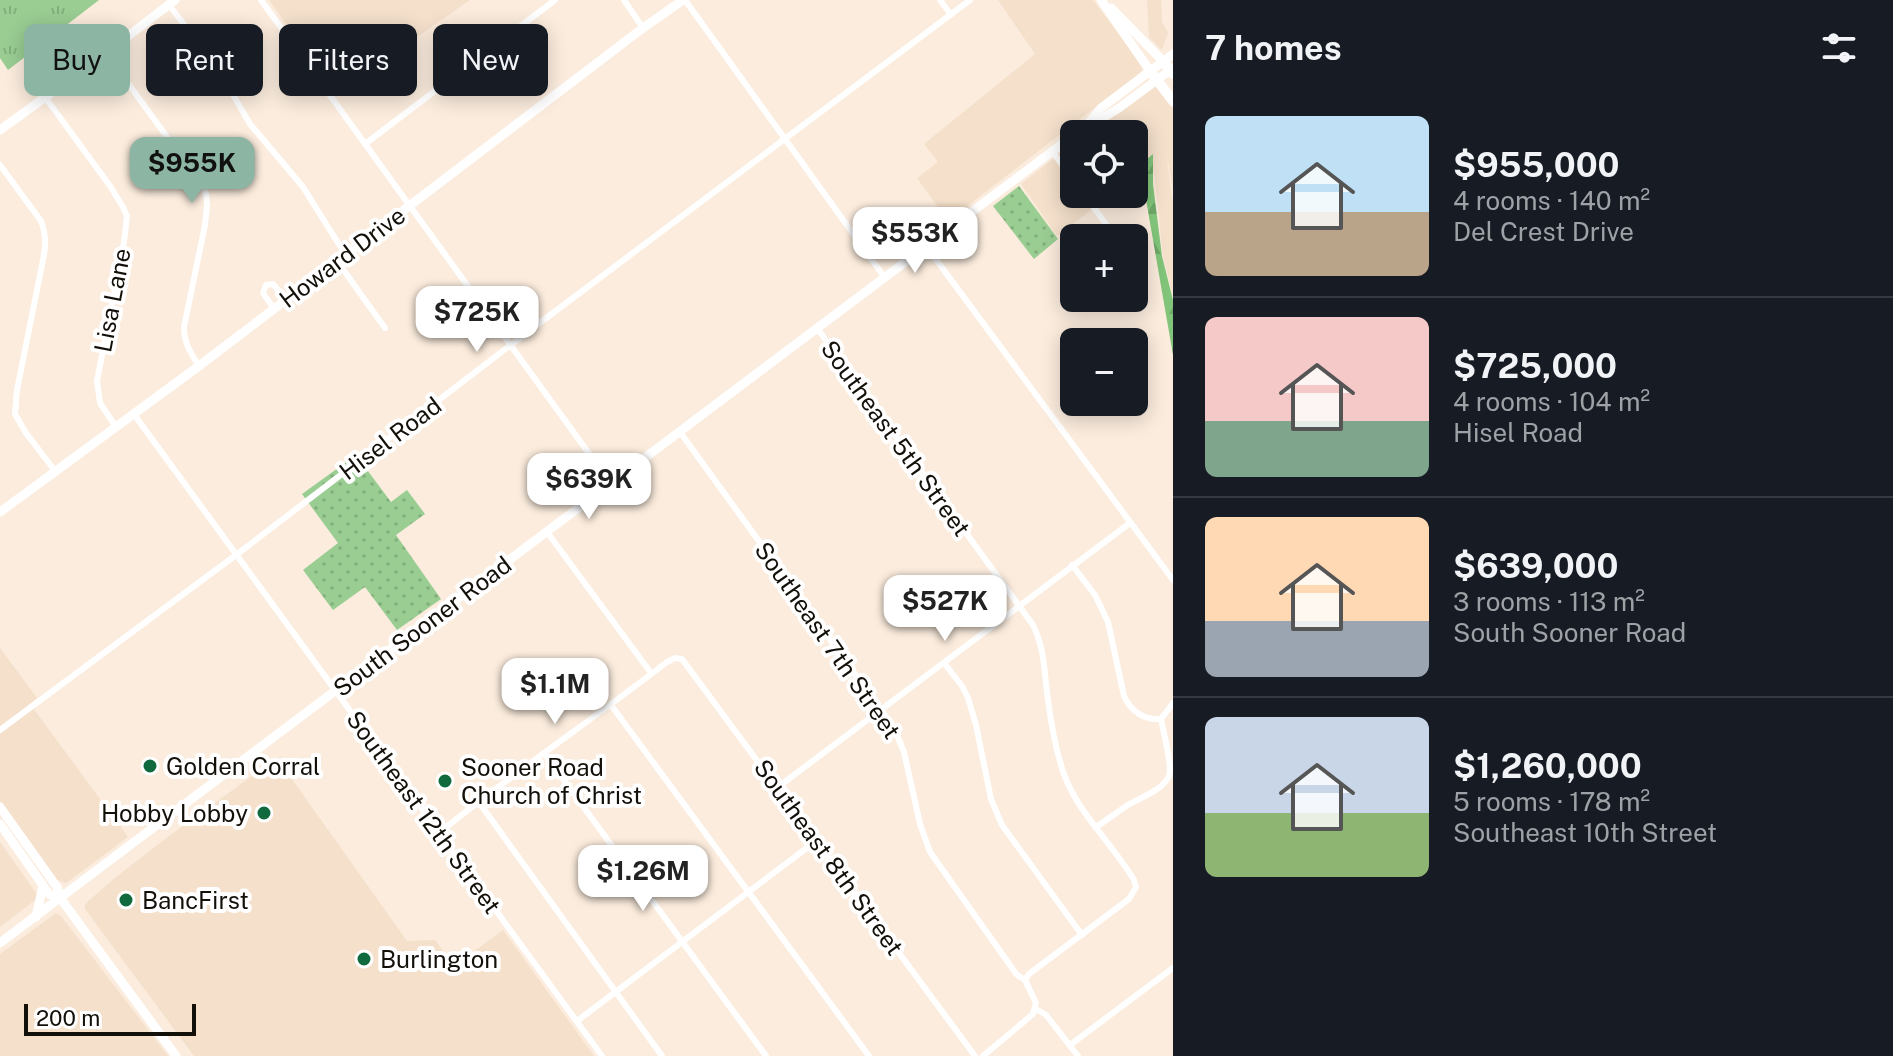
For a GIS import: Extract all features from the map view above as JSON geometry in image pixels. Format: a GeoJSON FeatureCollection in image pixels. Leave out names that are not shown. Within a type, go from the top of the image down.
{"type":"FeatureCollection","features":[{"type":"Feature","properties":{"kind":"main road","name":"Howard Drive"},"geometry":{"type":"LineString","coordinates":[[0,512],[684,0]]}},
{"type":"Feature","properties":{"kind":"main road"},"geometry":{"type":"LineString","coordinates":[[1102,0],[1170,68]]}},
{"type":"Feature","properties":{"kind":"main road"},"geometry":{"type":"LineString","coordinates":[[1102,0],[1173,101]]}},
{"type":"Feature","properties":{"kind":"main road"},"geometry":{"type":"LineString","coordinates":[[130,35],[172,3]]}},
{"type":"Feature","properties":{"kind":"main road","name":"South Sooner Road"},"geometry":{"type":"LineString","coordinates":[[1091,120],[1101,108],[1170,68],[1173,54]]}},
{"type":"Feature","properties":{"kind":"main road"},"geometry":{"type":"LineString","coordinates":[[0,130],[45,97]]}},
{"type":"Feature","properties":{"kind":"main road","name":"South Sooner Road"},"geometry":{"type":"LineString","coordinates":[[0,943],[1060,145]]}},
{"type":"Feature","properties":{"kind":"main road"},"geometry":{"type":"LineString","coordinates":[[0,807],[57,887],[61,899],[176,1056]]}},
{"type":"Feature","properties":{"kind":"main road"},"geometry":{"type":"LineString","coordinates":[[0,824],[49,894],[61,899]]}},
{"type":"Feature","properties":{"kind":"main road"},"geometry":{"type":"LineString","coordinates":[[36,917],[43,886]]}},
{"type":"Feature","properties":{"kind":"street"},"geometry":{"type":"LineString","coordinates":[[261,0],[611,484]]}},
{"type":"Feature","properties":{"kind":"street"},"geometry":{"type":"LineString","coordinates":[[365,144],[555,0]]}},
{"type":"Feature","properties":{"kind":"street"},"geometry":{"type":"LineString","coordinates":[[624,0],[643,28]]}},
{"type":"Feature","properties":{"kind":"street"},"geometry":{"type":"LineString","coordinates":[[684,0],[885,278]]}},
{"type":"Feature","properties":{"kind":"street"},"geometry":{"type":"LineString","coordinates":[[940,0],[951,15]]}},
{"type":"Feature","properties":{"kind":"street","name":"Hisel Road"},"geometry":{"type":"LineString","coordinates":[[0,730],[970,0]]}},
{"type":"Feature","properties":{"kind":"street"},"geometry":{"type":"LineString","coordinates":[[172,3],[217,67],[250,124],[303,187],[385,328]]}},
{"type":"Feature","properties":{"kind":"street"},"geometry":{"type":"LineString","coordinates":[[130,86],[206,194],[205,225],[184,327],[184,338],[199,366]]}},
{"type":"Feature","properties":{"kind":"street","name":"Lisa Lane"},"geometry":{"type":"LineString","coordinates":[[45,97],[110,186],[127,216],[97,381],[100,403],[116,427]]}},
{"type":"Feature","properties":{"kind":"street"},"geometry":{"type":"LineString","coordinates":[[1052,151],[1060,162]]}},
{"type":"Feature","properties":{"kind":"street"},"geometry":{"type":"LineString","coordinates":[[0,165],[45,231],[46,244],[15,414],[55,471]]}},
{"type":"Feature","properties":{"kind":"street"},"geometry":{"type":"LineString","coordinates":[[926,246],[1173,580]]}},
{"type":"Feature","properties":{"kind":"street"},"geometry":{"type":"LineString","coordinates":[[274,309],[263,293],[266,285],[273,284],[286,300]]}},
{"type":"Feature","properties":{"kind":"street","name":"Southeast 5th Street"},"geometry":{"type":"LineString","coordinates":[[817,328],[1033,625],[1041,645],[1048,706],[1060,764],[1072,793],[1130,872],[1136,887],[1129,899],[1082,935]]}},
{"type":"Feature","properties":{"kind":"street","name":"Southeast 12th Street"},"geometry":{"type":"LineString","coordinates":[[133,413],[602,1056]]}},
{"type":"Feature","properties":{"kind":"street","name":"Southeast 7th Street"},"geometry":{"type":"LineString","coordinates":[[680,432],[894,728],[904,752],[920,824],[930,852],[1017,975],[1025,980],[1035,997],[1036,1009]]}},
{"type":"Feature","properties":{"kind":"street"},"geometry":{"type":"LineString","coordinates":[[778,787],[1130,523]]}},
{"type":"Feature","properties":{"kind":"street"},"geometry":{"type":"LineString","coordinates":[[439,833],[651,673],[547,532]]}},
{"type":"Feature","properties":{"kind":"street"},"geometry":{"type":"LineString","coordinates":[[1072,565],[1095,595],[1108,622],[1128,704],[1142,717],[1161,719]]}},
{"type":"Feature","properties":{"kind":"street","name":"Southeast 8th Street"},"geometry":{"type":"LineString","coordinates":[[651,673],[675,658],[682,659],[975,1056]]}},
{"type":"Feature","properties":{"kind":"street"},"geometry":{"type":"LineString","coordinates":[[944,663],[968,698],[991,799],[1002,825],[1082,935],[1025,980]]}},
{"type":"Feature","properties":{"kind":"street"},"geometry":{"type":"LineString","coordinates":[[1096,827],[1163,784],[1170,774],[1171,765],[1161,719],[1173,703]]}},
{"type":"Feature","properties":{"kind":"street"},"geometry":{"type":"LineString","coordinates":[[611,705],[869,1056]]}},
{"type":"Feature","properties":{"kind":"street"},"geometry":{"type":"LineString","coordinates":[[544,753],[766,1056]]}},
{"type":"Feature","properties":{"kind":"street"},"geometry":{"type":"LineString","coordinates":[[478,801],[662,1056]]}},
{"type":"Feature","properties":{"kind":"street"},"geometry":{"type":"LineString","coordinates":[[577,1021],[816,841]]}},
{"type":"Feature","properties":{"kind":"street"},"geometry":{"type":"LineString","coordinates":[[1070,1045],[1173,968]]}},
{"type":"Feature","properties":{"kind":"street"},"geometry":{"type":"LineString","coordinates":[[983,1056],[1036,1009],[1046,1015],[1078,1056]]}},
{"type":"Feature","properties":{"kind":"shaded area"},"geometry":{"type":"Polygon","coordinates":[[[269,0],[470,0],[417,37],[417,24],[286,24],[269,0]]]}},
{"type":"Feature","properties":{"kind":"shaded area"},"geometry":{"type":"Polygon","coordinates":[[[998,0],[1093,0],[1143,67],[1079,120],[1060,120],[1060,134],[948,221],[917,178],[938,162],[924,144],[1035,54],[998,0]]]}},
{"type":"Feature","properties":{"kind":"shaded area"},"geometry":{"type":"Polygon","coordinates":[[[1147,0],[1161,0],[1162,22],[1168,33],[1162,50],[1149,37],[1147,0]]]}},
{"type":"Feature","properties":{"kind":"shaded area"},"geometry":{"type":"Polygon","coordinates":[[[1154,87],[1173,109],[1173,191],[1166,151],[1173,204],[1173,297],[1163,255],[1152,155],[1148,158],[1148,120],[1107,120],[1154,87]]]}},
{"type":"Feature","properties":{"kind":"shaded area"},"geometry":{"type":"Polygon","coordinates":[[[1060,154],[1060,208],[1093,208],[1073,224],[1060,224],[1057,236],[1021,184],[1060,154]]]}},
{"type":"Feature","properties":{"kind":"shaded area"},"geometry":{"type":"Polygon","coordinates":[[[0,648],[37,698],[30,704],[128,837],[66,883],[57,880],[0,801],[0,648]]]}},
{"type":"Feature","properties":{"kind":"shaded area"},"geometry":{"type":"Polygon","coordinates":[[[277,758],[407,941],[435,940],[454,966],[503,930],[594,1056],[194,1056],[85,909],[85,904],[169,836],[277,758]]]}},
{"type":"Feature","properties":{"kind":"shaded area"},"geometry":{"type":"Polygon","coordinates":[[[0,842],[39,897],[0,927],[0,842]]]}},
{"type":"Feature","properties":{"kind":"shaded area"},"geometry":{"type":"Polygon","coordinates":[[[56,913],[168,1056],[0,1056],[0,954],[56,913]]]}},
{"type":"Feature","properties":{"kind":"green space"},"geometry":{"type":"Polygon","coordinates":[[[0,0],[99,0],[68,24],[24,24],[24,58],[8,70],[0,58],[0,0]]]}},
{"type":"Feature","properties":{"kind":"green space"},"geometry":{"type":"Polygon","coordinates":[[[1153,154],[1153,184],[1162,256],[1173,300],[1173,355],[1147,208],[1148,158],[1153,154]]]}},
{"type":"Feature","properties":{"kind":"green space"},"geometry":{"type":"Polygon","coordinates":[[[1019,186],[1058,239],[1034,259],[993,206],[1019,186]]]}},
{"type":"Feature","properties":{"kind":"green space"},"geometry":{"type":"Polygon","coordinates":[[[356,455],[391,502],[407,490],[425,514],[396,535],[441,599],[397,630],[365,587],[333,610],[303,570],[338,543],[302,494],[356,455]]]}},
{"type":"Feature","properties":{"kind":"place","name":"Golden Corral"},"geometry":{"type":"Point","coordinates":[150,766]}},
{"type":"Feature","properties":{"kind":"place","name":"Sooner Road Church of Christ"},"geometry":{"type":"Point","coordinates":[445,781]}},
{"type":"Feature","properties":{"kind":"place","name":"Hobby Lobby"},"geometry":{"type":"Point","coordinates":[264,813]}},
{"type":"Feature","properties":{"kind":"place","name":"BancFirst"},"geometry":{"type":"Point","coordinates":[126,900]}},
{"type":"Feature","properties":{"kind":"place","name":"Burlington"},"geometry":{"type":"Point","coordinates":[364,959]}}]}
